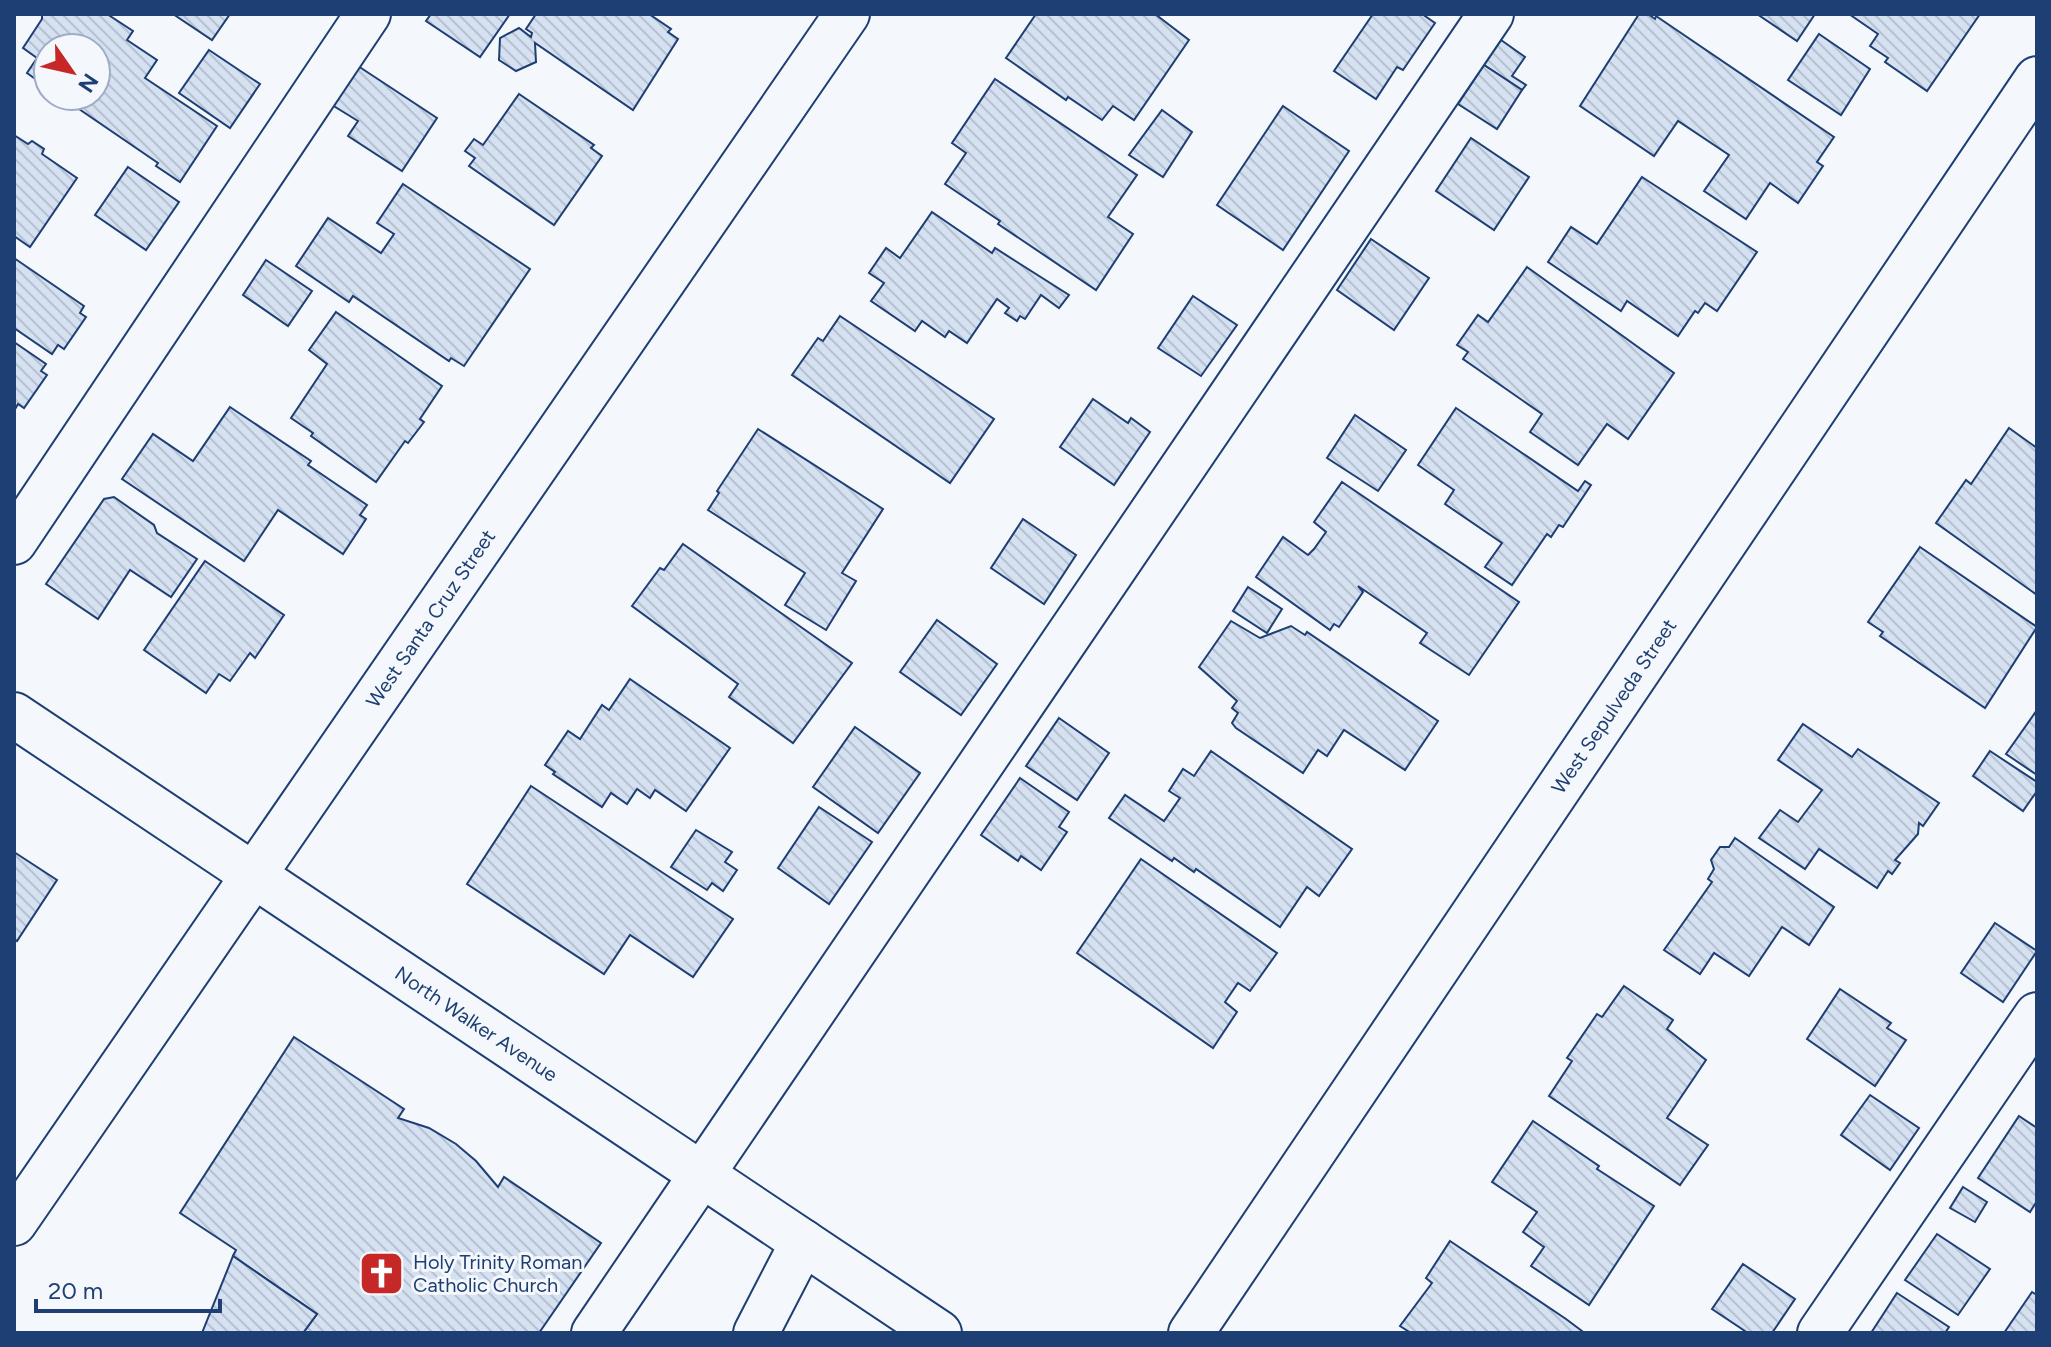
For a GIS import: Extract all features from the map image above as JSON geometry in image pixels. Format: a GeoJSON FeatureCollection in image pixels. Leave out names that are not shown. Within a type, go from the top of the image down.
{"type":"FeatureCollection","features":[{"type":"Feature","properties":{"kind":"street"},"geometry":{"type":"LineString","coordinates":[[14,542],[368,14]]}},
{"type":"Feature","properties":{"kind":"street","name":"West Santa Cruz Street"},"geometry":{"type":"LineString","coordinates":[[14,1223],[847,14]]}},
{"type":"Feature","properties":{"kind":"street"},"geometry":{"type":"LineString","coordinates":[[594,1333],[1491,14]]}},
{"type":"Feature","properties":{"kind":"street","name":"West Sepulveda Street"},"geometry":{"type":"LineString","coordinates":[[1191,1333],[2037,79]]}},
{"type":"Feature","properties":{"kind":"street","name":"North Walker Avenue"},"geometry":{"type":"LineString","coordinates":[[14,715],[939,1333]]}},
{"type":"Feature","properties":{"kind":"street"},"geometry":{"type":"LineString","coordinates":[[1820,1333],[2037,1015]]}},
{"type":"Feature","properties":{"kind":"street"},"geometry":{"type":"LineString","coordinates":[[756,1333],[803,1242]]}},
{"type":"Feature","properties":{"kind":"building"},"geometry":{"type":"Polygon","coordinates":[[[42,14],[107,14],[133,31],[127,40],[157,60],[145,78],[217,126],[180,182],[156,166],[158,163],[83,112],[112,112],[112,32],[33,32],[42,14]]]}},
{"type":"Feature","properties":{"kind":"building"},"geometry":{"type":"Polygon","coordinates":[[[173,14],[230,14],[212,40],[173,14]]]}},
{"type":"Feature","properties":{"kind":"building"},"geometry":{"type":"Polygon","coordinates":[[[431,14],[510,14],[480,57],[426,21],[431,14]]]}},
{"type":"Feature","properties":{"kind":"building"},"geometry":{"type":"Polygon","coordinates":[[[536,14],[649,14],[671,29],[668,32],[678,39],[633,110],[535,43],[536,62],[516,71],[499,60],[500,38],[519,28],[531,37],[532,33],[526,29],[536,14]]]}},
{"type":"Feature","properties":{"kind":"building"},"geometry":{"type":"Polygon","coordinates":[[[1036,14],[1155,14],[1189,40],[1134,120],[1113,106],[1102,120],[1068,97],[1066,100],[1006,58],[1036,14]]]}},
{"type":"Feature","properties":{"kind":"building"},"geometry":{"type":"Polygon","coordinates":[[[1373,14],[1422,14],[1435,23],[1403,70],[1397,67],[1376,99],[1334,71],[1373,14]]]}},
{"type":"Feature","properties":{"kind":"building"},"geometry":{"type":"Polygon","coordinates":[[[1639,14],[1648,14],[1655,19],[1656,16],[1834,137],[1817,162],[1823,166],[1798,203],[1770,183],[1746,219],[1704,191],[1729,155],[1678,121],[1654,156],[1580,106],[1639,14]]]}},
{"type":"Feature","properties":{"kind":"building"},"geometry":{"type":"Polygon","coordinates":[[[1757,14],[1815,14],[1797,41],[1757,14]]]}},
{"type":"Feature","properties":{"kind":"building"},"geometry":{"type":"Polygon","coordinates":[[[1849,14],[1980,14],[1927,91],[1885,62],[1888,58],[1870,46],[1878,34],[1849,14]]]}},
{"type":"Feature","properties":{"kind":"building"},"geometry":{"type":"Polygon","coordinates":[[[32,34],[32,54],[23,48],[32,34]]]}},
{"type":"Feature","properties":{"kind":"building"},"geometry":{"type":"Polygon","coordinates":[[[1819,34],[1870,69],[1841,115],[1788,80],[1819,34]]]}},
{"type":"Feature","properties":{"kind":"building"},"geometry":{"type":"Polygon","coordinates":[[[1501,40],[1525,57],[1512,76],[1526,85],[1522,90],[1484,65],[1501,40]]]}},
{"type":"Feature","properties":{"kind":"building"},"geometry":{"type":"Polygon","coordinates":[[[209,50],[260,84],[230,128],[179,93],[209,50]]]}},
{"type":"Feature","properties":{"kind":"building"},"geometry":{"type":"Polygon","coordinates":[[[1484,65],[1522,90],[1497,129],[1458,104],[1484,65]]]}},
{"type":"Feature","properties":{"kind":"building"},"geometry":{"type":"Polygon","coordinates":[[[358,66],[437,118],[402,171],[348,136],[358,121],[332,105],[358,66]]]}},
{"type":"Feature","properties":{"kind":"building"},"geometry":{"type":"Polygon","coordinates":[[[995,79],[1137,175],[1108,217],[1133,234],[1096,290],[945,184],[966,153],[952,143],[995,79]]]}},
{"type":"Feature","properties":{"kind":"building"},"geometry":{"type":"Polygon","coordinates":[[[519,94],[594,145],[591,148],[602,156],[554,225],[469,166],[475,158],[465,151],[474,139],[483,145],[519,94]]]}},
{"type":"Feature","properties":{"kind":"building"},"geometry":{"type":"Polygon","coordinates":[[[1283,106],[1349,151],[1283,250],[1217,205],[1283,106]]]}},
{"type":"Feature","properties":{"kind":"building"},"geometry":{"type":"Polygon","coordinates":[[[1162,110],[1192,132],[1163,177],[1129,155],[1162,110]]]}},
{"type":"Feature","properties":{"kind":"building"},"geometry":{"type":"Polygon","coordinates":[[[14,135],[44,149],[42,154],[77,178],[30,247],[14,236],[14,135]]]}},
{"type":"Feature","properties":{"kind":"building"},"geometry":{"type":"Polygon","coordinates":[[[1471,138],[1529,177],[1494,230],[1436,191],[1471,138]]]}},
{"type":"Feature","properties":{"kind":"building"},"geometry":{"type":"Polygon","coordinates":[[[128,167],[179,202],[146,250],[95,215],[128,167]]]}},
{"type":"Feature","properties":{"kind":"building"},"geometry":{"type":"Polygon","coordinates":[[[1642,177],[1757,252],[1717,311],[1705,303],[1698,313],[1695,311],[1678,336],[1627,301],[1621,311],[1548,262],[1571,227],[1597,244],[1642,177]]]}},
{"type":"Feature","properties":{"kind":"building"},"geometry":{"type":"Polygon","coordinates":[[[403,184],[530,269],[464,366],[451,358],[449,361],[353,296],[349,302],[296,266],[328,218],[381,253],[394,234],[377,223],[403,184]]]}},
{"type":"Feature","properties":{"kind":"building"},"geometry":{"type":"Polygon","coordinates":[[[932,212],[992,253],[995,248],[1069,295],[1059,308],[1041,295],[1025,319],[1020,316],[1017,321],[1005,313],[1009,308],[997,299],[967,343],[949,331],[945,337],[922,321],[915,331],[871,301],[884,283],[869,273],[886,248],[900,258],[932,212]]]}},
{"type":"Feature","properties":{"kind":"building"},"geometry":{"type":"Polygon","coordinates":[[[1371,239],[1429,278],[1394,330],[1337,290],[1371,239]]]}},
{"type":"Feature","properties":{"kind":"building"},"geometry":{"type":"Polygon","coordinates":[[[14,258],[84,306],[80,313],[86,317],[64,349],[58,345],[52,354],[14,328],[14,258]]]}},
{"type":"Feature","properties":{"kind":"building"},"geometry":{"type":"Polygon","coordinates":[[[266,260],[312,291],[288,326],[243,295],[266,260]]]}},
{"type":"Feature","properties":{"kind":"building"},"geometry":{"type":"Polygon","coordinates":[[[1527,267],[1674,373],[1628,439],[1607,424],[1578,465],[1530,432],[1542,414],[1463,359],[1468,352],[1457,345],[1478,315],[1488,322],[1527,267]]]}},
{"type":"Feature","properties":{"kind":"building"},"geometry":{"type":"Polygon","coordinates":[[[1193,296],[1237,325],[1201,376],[1158,348],[1193,296]]]}},
{"type":"Feature","properties":{"kind":"building"},"geometry":{"type":"Polygon","coordinates":[[[336,312],[442,386],[420,419],[424,422],[408,443],[405,441],[376,482],[291,418],[327,364],[309,350],[336,312]]]}},
{"type":"Feature","properties":{"kind":"building"},"geometry":{"type":"Polygon","coordinates":[[[840,316],[994,419],[950,483],[792,375],[818,338],[823,341],[840,316]]]}},
{"type":"Feature","properties":{"kind":"building"},"geometry":{"type":"Polygon","coordinates":[[[14,342],[46,364],[41,371],[47,375],[24,408],[18,404],[14,411],[14,342]]]}},
{"type":"Feature","properties":{"kind":"building"},"geometry":{"type":"Polygon","coordinates":[[[1093,399],[1128,423],[1131,418],[1150,432],[1114,485],[1060,447],[1093,399]]]}},
{"type":"Feature","properties":{"kind":"building"},"geometry":{"type":"Polygon","coordinates":[[[230,407],[311,461],[308,465],[367,505],[360,515],[366,519],[343,554],[278,510],[244,561],[122,479],[153,434],[193,461],[230,407]]]}},
{"type":"Feature","properties":{"kind":"building"},"geometry":{"type":"Polygon","coordinates":[[[1456,408],[1578,491],[1585,481],[1591,485],[1563,527],[1559,525],[1551,537],[1547,534],[1512,585],[1485,567],[1502,543],[1445,504],[1454,490],[1418,465],[1456,408]]]}},
{"type":"Feature","properties":{"kind":"building"},"geometry":{"type":"Polygon","coordinates":[[[1355,415],[1406,450],[1378,491],[1327,458],[1355,415]]]}},
{"type":"Feature","properties":{"kind":"building"},"geometry":{"type":"Polygon","coordinates":[[[2009,428],[2037,448],[2037,595],[1936,523],[1966,480],[1971,484],[2009,428]]]}},
{"type":"Feature","properties":{"kind":"building"},"geometry":{"type":"Polygon","coordinates":[[[758,429],[883,509],[842,573],[856,581],[826,630],[785,605],[805,573],[708,510],[758,429]]]}},
{"type":"Feature","properties":{"kind":"building"},"geometry":{"type":"Polygon","coordinates":[[[1342,482],[1519,602],[1469,675],[1420,643],[1427,633],[1358,586],[1363,592],[1339,627],[1334,624],[1330,630],[1256,577],[1283,537],[1308,555],[1314,549],[1326,532],[1314,522],[1342,482]]]}},
{"type":"Feature","properties":{"kind":"building"},"geometry":{"type":"Polygon","coordinates":[[[114,497],[154,525],[157,533],[197,559],[171,597],[130,570],[98,619],[46,584],[104,499],[114,497]]]}},
{"type":"Feature","properties":{"kind":"building"},"geometry":{"type":"Polygon","coordinates":[[[1023,519],[1076,555],[1044,604],[991,568],[1023,519]]]}},
{"type":"Feature","properties":{"kind":"building"},"geometry":{"type":"Polygon","coordinates":[[[683,544],[852,663],[793,743],[729,697],[738,684],[632,606],[660,568],[664,570],[683,544]]]}},
{"type":"Feature","properties":{"kind":"building"},"geometry":{"type":"Polygon","coordinates":[[[1920,547],[2037,627],[1985,708],[1880,636],[1883,632],[1868,622],[1920,547]]]}},
{"type":"Feature","properties":{"kind":"building"},"geometry":{"type":"Polygon","coordinates":[[[205,561],[284,615],[255,658],[250,653],[230,681],[219,674],[206,693],[144,650],[205,561]]]}},
{"type":"Feature","properties":{"kind":"building"},"geometry":{"type":"Polygon","coordinates":[[[1248,587],[1282,609],[1267,633],[1233,611],[1248,587]]]}},
{"type":"Feature","properties":{"kind":"building"},"geometry":{"type":"Polygon","coordinates":[[[937,620],[997,664],[961,715],[900,672],[937,620]]]}},
{"type":"Feature","properties":{"kind":"building"},"geometry":{"type":"Polygon","coordinates":[[[1231,621],[1260,638],[1291,626],[1305,635],[1307,632],[1438,721],[1405,770],[1344,730],[1327,756],[1318,750],[1303,773],[1236,728],[1232,723],[1238,713],[1232,708],[1237,701],[1199,667],[1231,621]]]}},
{"type":"Feature","properties":{"kind":"building"},"geometry":{"type":"Polygon","coordinates":[[[630,679],[730,748],[686,811],[655,790],[650,798],[637,789],[627,804],[611,793],[602,807],[553,774],[555,772],[545,765],[568,731],[580,739],[602,705],[609,710],[630,679]]]}},
{"type":"Feature","properties":{"kind":"building"},"geometry":{"type":"Polygon","coordinates":[[[2037,710],[2037,775],[2006,754],[2037,710]]]}},
{"type":"Feature","properties":{"kind":"building"},"geometry":{"type":"Polygon","coordinates":[[[1059,718],[1109,753],[1077,800],[1026,766],[1059,718]]]}},
{"type":"Feature","properties":{"kind":"building"},"geometry":{"type":"Polygon","coordinates":[[[1803,724],[1852,757],[1858,749],[1939,803],[1923,826],[1919,823],[1918,834],[1895,860],[1900,863],[1892,874],[1888,871],[1877,888],[1819,849],[1805,869],[1759,838],[1780,810],[1798,822],[1822,790],[1778,760],[1803,724]]]}},
{"type":"Feature","properties":{"kind":"building"},"geometry":{"type":"Polygon","coordinates":[[[855,727],[920,773],[878,833],[813,787],[855,727]]]}},
{"type":"Feature","properties":{"kind":"building"},"geometry":{"type":"Polygon","coordinates":[[[1211,751],[1352,849],[1319,896],[1307,887],[1280,927],[1196,869],[1194,872],[1174,858],[1172,861],[1109,818],[1125,795],[1164,821],[1180,798],[1169,791],[1183,769],[1194,776],[1211,751]]]}},
{"type":"Feature","properties":{"kind":"building"},"geometry":{"type":"Polygon","coordinates":[[[1990,751],[2037,782],[2037,791],[2023,811],[1973,776],[1990,751]]]}},
{"type":"Feature","properties":{"kind":"building"},"geometry":{"type":"Polygon","coordinates":[[[1020,778],[1069,812],[1059,827],[1067,832],[1041,870],[1021,856],[1018,861],[981,835],[1020,778]]]}},
{"type":"Feature","properties":{"kind":"building"},"geometry":{"type":"Polygon","coordinates":[[[531,786],[733,919],[693,977],[630,935],[604,974],[467,884],[531,786]]]}},
{"type":"Feature","properties":{"kind":"building"},"geometry":{"type":"Polygon","coordinates":[[[819,807],[872,842],[829,904],[778,868],[819,807]]]}},
{"type":"Feature","properties":{"kind":"building"},"geometry":{"type":"Polygon","coordinates":[[[696,830],[732,852],[725,862],[737,870],[723,891],[712,883],[707,890],[671,867],[696,830]]]}},
{"type":"Feature","properties":{"kind":"building"},"geometry":{"type":"Polygon","coordinates":[[[1735,838],[1834,907],[1809,945],[1782,927],[1749,976],[1714,953],[1700,974],[1664,950],[1712,882],[1708,879],[1714,869],[1711,860],[1720,847],[1729,847],[1735,838]]]}},
{"type":"Feature","properties":{"kind":"building"},"geometry":{"type":"Polygon","coordinates":[[[14,852],[57,880],[17,941],[14,939],[14,852]]]}},
{"type":"Feature","properties":{"kind":"building"},"geometry":{"type":"Polygon","coordinates":[[[1141,859],[1277,953],[1250,991],[1238,983],[1225,1002],[1237,1012],[1213,1048],[1077,953],[1141,859]]]}},
{"type":"Feature","properties":{"kind":"building"},"geometry":{"type":"Polygon","coordinates":[[[1995,923],[2037,951],[2003,1002],[1961,973],[1995,923]]]}},
{"type":"Feature","properties":{"kind":"building"},"geometry":{"type":"Polygon","coordinates":[[[1624,986],[1673,1020],[1667,1029],[1706,1060],[1667,1118],[1708,1145],[1680,1185],[1549,1096],[1572,1061],[1567,1058],[1597,1014],[1602,1017],[1624,986]]]}},
{"type":"Feature","properties":{"kind":"building"},"geometry":{"type":"Polygon","coordinates":[[[1840,989],[1891,1023],[1887,1028],[1906,1040],[1875,1086],[1807,1039],[1840,989]]]}},
{"type":"Feature","properties":{"kind":"building"},"geometry":{"type":"Polygon","coordinates":[[[294,1037],[404,1109],[398,1118],[429,1128],[456,1144],[476,1161],[498,1187],[504,1177],[601,1243],[539,1333],[303,1333],[317,1314],[233,1256],[236,1250],[180,1213],[294,1037]]]}},
{"type":"Feature","properties":{"kind":"building"},"geometry":{"type":"Polygon","coordinates":[[[1870,1095],[1919,1128],[1890,1170],[1841,1135],[1870,1095]]]}},
{"type":"Feature","properties":{"kind":"building"},"geometry":{"type":"Polygon","coordinates":[[[2019,1116],[2037,1128],[2037,1201],[2030,1212],[1978,1178],[2019,1116]]]}},
{"type":"Feature","properties":{"kind":"building"},"geometry":{"type":"Polygon","coordinates":[[[1533,1121],[1599,1166],[1597,1169],[1654,1206],[1589,1305],[1531,1266],[1544,1247],[1523,1232],[1537,1212],[1492,1182],[1533,1121]]]}},
{"type":"Feature","properties":{"kind":"building"},"geometry":{"type":"Polygon","coordinates":[[[1963,1187],[1987,1202],[1975,1222],[1950,1208],[1963,1187]]]}},
{"type":"Feature","properties":{"kind":"building"},"geometry":{"type":"Polygon","coordinates":[[[1937,1234],[1990,1269],[1958,1315],[1905,1280],[1937,1234]]]}},
{"type":"Feature","properties":{"kind":"building"},"geometry":{"type":"Polygon","coordinates":[[[1450,1241],[1566,1319],[1581,1333],[1411,1333],[1400,1326],[1432,1283],[1426,1278],[1450,1241]]]}},
{"type":"Feature","properties":{"kind":"building"},"geometry":{"type":"Polygon","coordinates":[[[233,1256],[317,1314],[303,1333],[202,1333],[233,1256]]]}},
{"type":"Feature","properties":{"kind":"building"},"geometry":{"type":"Polygon","coordinates":[[[1743,1264],[1795,1299],[1772,1333],[1748,1333],[1712,1309],[1743,1264]]]}},
{"type":"Feature","properties":{"kind":"building"},"geometry":{"type":"Polygon","coordinates":[[[2032,1292],[2037,1295],[2037,1333],[2004,1333],[2032,1292]]]}},
{"type":"Feature","properties":{"kind":"building"},"geometry":{"type":"Polygon","coordinates":[[[1897,1293],[1949,1327],[1945,1333],[1871,1333],[1897,1293]]]}},
{"type":"Feature","properties":{"kind":"place","name":"Holy Trinity Roman Catholic Church"},"geometry":{"type":"Point","coordinates":[382,1274]}}]}
